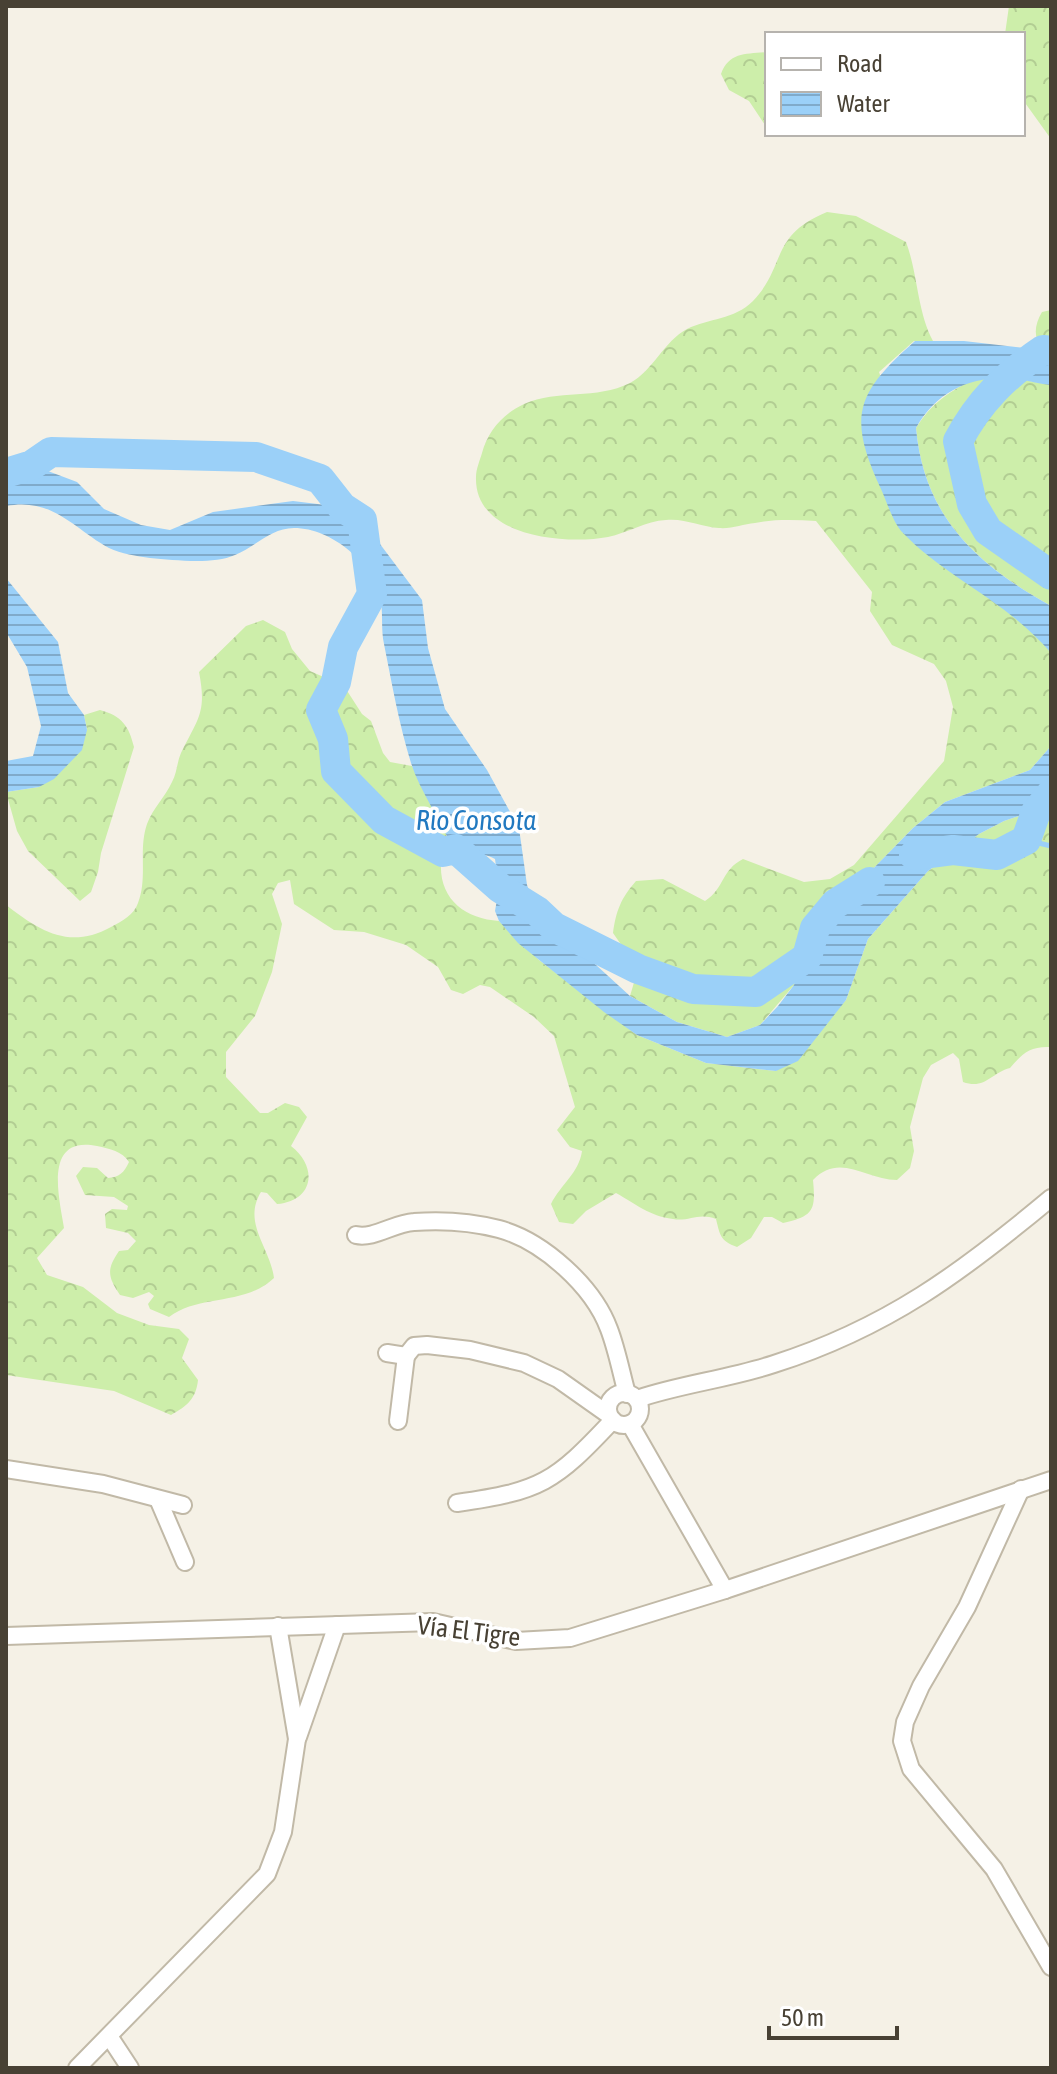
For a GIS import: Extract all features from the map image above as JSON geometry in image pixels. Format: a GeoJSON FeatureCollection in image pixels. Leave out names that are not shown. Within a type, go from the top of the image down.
{"type":"FeatureCollection","features":[{"type":"Feature","properties":{"kind":"street"},"geometry":{"type":"LineString","coordinates":[[725,1590],[617,1420],[611,1400],[773,1364],[876,1325],[973,1263],[1051,1198]]}},
{"type":"Feature","properties":{"kind":"street"},"geometry":{"type":"LineString","coordinates":[[356,1235],[365,1237],[411,1222],[466,1223],[502,1230],[544,1252],[594,1301],[608,1327],[639,1416],[617,1420],[541,1486],[457,1503]]}},
{"type":"Feature","properties":{"kind":"street"},"geometry":{"type":"LineString","coordinates":[[398,1421],[406,1356],[414,1346],[427,1345],[503,1356],[558,1379],[617,1420]]}},
{"type":"Feature","properties":{"kind":"street"},"geometry":{"type":"LineString","coordinates":[[387,1353],[406,1356]]}},
{"type":"Feature","properties":{"kind":"street"},"geometry":{"type":"LineString","coordinates":[[6,1469],[103,1484],[183,1505]]}},
{"type":"Feature","properties":{"kind":"street","name":"Vía El Tigre"},"geometry":{"type":"LineString","coordinates":[[6,1636],[433,1622],[516,1641],[570,1638],[725,1590],[1051,1480]]}},
{"type":"Feature","properties":{"kind":"street"},"geometry":{"type":"LineString","coordinates":[[1021,1489],[967,1607],[921,1686],[905,1722],[902,1741],[911,1769],[994,1869],[1051,1967]]}},
{"type":"Feature","properties":{"kind":"street"},"geometry":{"type":"LineString","coordinates":[[158,1499],[185,1562]]}},
{"type":"Feature","properties":{"kind":"street"},"geometry":{"type":"LineString","coordinates":[[77,2068],[267,1874],[283,1832],[297,1739],[337,1625]]}},
{"type":"Feature","properties":{"kind":"street"},"geometry":{"type":"LineString","coordinates":[[278,1626],[297,1739]]}},
{"type":"Feature","properties":{"kind":"street"},"geometry":{"type":"LineString","coordinates":[[109,2036],[130,2068]]}},
{"type":"Feature","properties":{"kind":"green space"},"geometry":{"type":"Polygon","coordinates":[[[1009,6],[1051,6],[1051,139],[1025,103],[1025,32],[1005,32],[1009,6]]]}},
{"type":"Feature","properties":{"kind":"green space"},"geometry":{"type":"Polygon","coordinates":[[[765,52],[765,125],[749,101],[729,90],[721,74],[729,62],[745,54],[765,52]]]}},
{"type":"Feature","properties":{"kind":"green space"},"geometry":{"type":"Polygon","coordinates":[[[827,212],[856,216],[906,242],[933,341],[914,341],[879,372],[947,567],[994,599],[1034,632],[1051,653],[1051,746],[1030,770],[945,802],[913,828],[815,928],[794,985],[760,1025],[727,1037],[677,1022],[630,996],[638,969],[613,933],[626,893],[636,881],[663,879],[705,901],[731,868],[743,859],[804,882],[830,879],[854,865],[944,761],[953,707],[946,681],[934,664],[892,645],[870,611],[872,592],[816,521],[770,521],[724,528],[666,520],[608,537],[547,537],[506,524],[490,513],[479,497],[476,474],[488,437],[509,413],[537,399],[604,391],[638,378],[679,334],[695,325],[738,312],[753,301],[764,288],[787,241],[809,221],[827,212]]]}},
{"type":"Feature","properties":{"kind":"green space"},"geometry":{"type":"Polygon","coordinates":[[[1051,310],[1051,351],[1043,350],[1036,331],[1042,312],[1051,310]]]}},
{"type":"Feature","properties":{"kind":"green space"},"geometry":{"type":"Polygon","coordinates":[[[977,378],[1019,379],[1051,385],[1051,606],[1000,574],[978,555],[943,513],[930,488],[921,460],[916,428],[942,398],[977,378]]]}},
{"type":"Feature","properties":{"kind":"green space"},"geometry":{"type":"Polygon","coordinates":[[[263,620],[285,632],[292,649],[310,671],[344,686],[362,714],[371,721],[383,753],[390,762],[412,766],[443,824],[446,844],[441,863],[442,876],[444,887],[456,905],[475,916],[499,921],[539,960],[637,1035],[706,1063],[776,1071],[846,1000],[868,939],[928,871],[979,834],[1004,821],[1051,805],[1051,1047],[1028,1052],[1010,1068],[977,1084],[963,1082],[959,1059],[953,1053],[931,1065],[923,1078],[910,1127],[914,1151],[910,1168],[897,1180],[843,1168],[823,1172],[813,1180],[813,1205],[806,1214],[783,1223],[772,1217],[764,1217],[751,1238],[737,1247],[722,1237],[716,1219],[704,1216],[679,1220],[664,1217],[616,1193],[586,1211],[573,1224],[559,1222],[551,1204],[574,1172],[582,1151],[570,1147],[557,1130],[575,1107],[554,1036],[534,1017],[490,987],[480,985],[463,994],[451,990],[438,967],[406,945],[364,932],[334,930],[294,904],[290,880],[278,883],[272,894],[282,924],[272,972],[255,1016],[226,1052],[226,1077],[260,1113],[268,1113],[285,1103],[299,1107],[307,1117],[291,1146],[306,1164],[308,1182],[305,1190],[289,1202],[277,1204],[267,1193],[261,1192],[256,1203],[256,1225],[274,1278],[250,1293],[194,1305],[169,1317],[150,1309],[148,1304],[154,1296],[149,1292],[133,1298],[120,1295],[110,1269],[119,1251],[128,1250],[136,1241],[128,1233],[106,1228],[105,1214],[112,1209],[127,1210],[128,1206],[114,1197],[85,1195],[76,1176],[83,1167],[97,1168],[108,1178],[115,1177],[123,1172],[129,1162],[111,1149],[80,1145],[68,1150],[58,1171],[64,1228],[37,1258],[47,1275],[83,1287],[117,1313],[149,1325],[179,1329],[189,1339],[182,1358],[198,1380],[195,1392],[186,1405],[171,1415],[114,1391],[6,1375],[6,905],[31,923],[68,937],[96,934],[134,911],[141,893],[147,824],[172,782],[181,753],[199,715],[202,697],[199,672],[246,626],[263,620]]]}},
{"type":"Feature","properties":{"kind":"green space"},"geometry":{"type":"Polygon","coordinates":[[[100,710],[114,715],[123,723],[134,747],[91,892],[80,901],[28,851],[17,831],[6,792],[39,787],[87,730],[84,715],[100,710]]]}},
{"type":"Feature","properties":{"kind":"water"},"geometry":{"type":"Polygon","coordinates":[[[915,341],[964,341],[1051,351],[1051,385],[1003,378],[973,382],[935,403],[916,428],[921,460],[930,488],[959,535],[1000,574],[1051,606],[1051,653],[1015,619],[920,549],[899,529],[890,512],[864,442],[861,424],[863,407],[869,391],[880,376],[915,341]]]}},
{"type":"Feature","properties":{"kind":"water","name":"Rio Consota"},"geometry":{"type":"Polygon","coordinates":[[[32,465],[77,482],[104,509],[141,525],[170,530],[213,512],[293,501],[342,507],[362,520],[422,600],[428,648],[445,709],[487,770],[519,828],[527,885],[537,911],[630,996],[677,1022],[727,1037],[760,1025],[794,985],[815,928],[913,828],[945,802],[1030,770],[1051,746],[1051,805],[1004,821],[979,834],[928,871],[868,939],[846,1000],[798,1061],[776,1071],[706,1063],[637,1035],[518,943],[499,921],[495,911],[499,888],[495,859],[461,851],[451,845],[415,773],[393,689],[377,588],[370,574],[350,551],[323,534],[294,528],[270,534],[242,552],[216,560],[171,560],[124,553],[109,548],[50,510],[22,504],[6,506],[6,471],[32,465]]]}},
{"type":"Feature","properties":{"kind":"water"},"geometry":{"type":"Polygon","coordinates":[[[6,578],[58,642],[68,693],[84,715],[87,730],[82,750],[54,779],[39,787],[6,792],[6,761],[33,756],[41,726],[27,667],[6,632],[6,578]]]}},
{"type":"Feature","properties":{"kind":"waterway"},"geometry":{"type":"LineString","coordinates":[[1051,351],[1043,350],[1005,379],[984,401],[958,441],[972,504],[988,531],[1051,575]]}},
{"type":"Feature","properties":{"kind":"waterway"},"geometry":{"type":"LineString","coordinates":[[6,473],[32,465],[51,452],[256,457],[320,479],[342,507],[362,520],[372,594],[343,647],[336,682],[321,710],[333,739],[336,771],[384,820],[443,852],[456,849],[500,888],[537,911],[554,927],[638,969],[693,989],[756,992],[807,957],[815,928],[835,904],[870,882]]}},
{"type":"Feature","properties":{"kind":"waterway"},"geometry":{"type":"LineString","coordinates":[[914,855],[953,850],[997,855],[1026,840],[1036,812],[1051,794]]}},
{"type":"Feature","properties":{"kind":"waterway"},"geometry":{"type":"LineString","coordinates":[[1026,840],[1051,846]]}}]}
